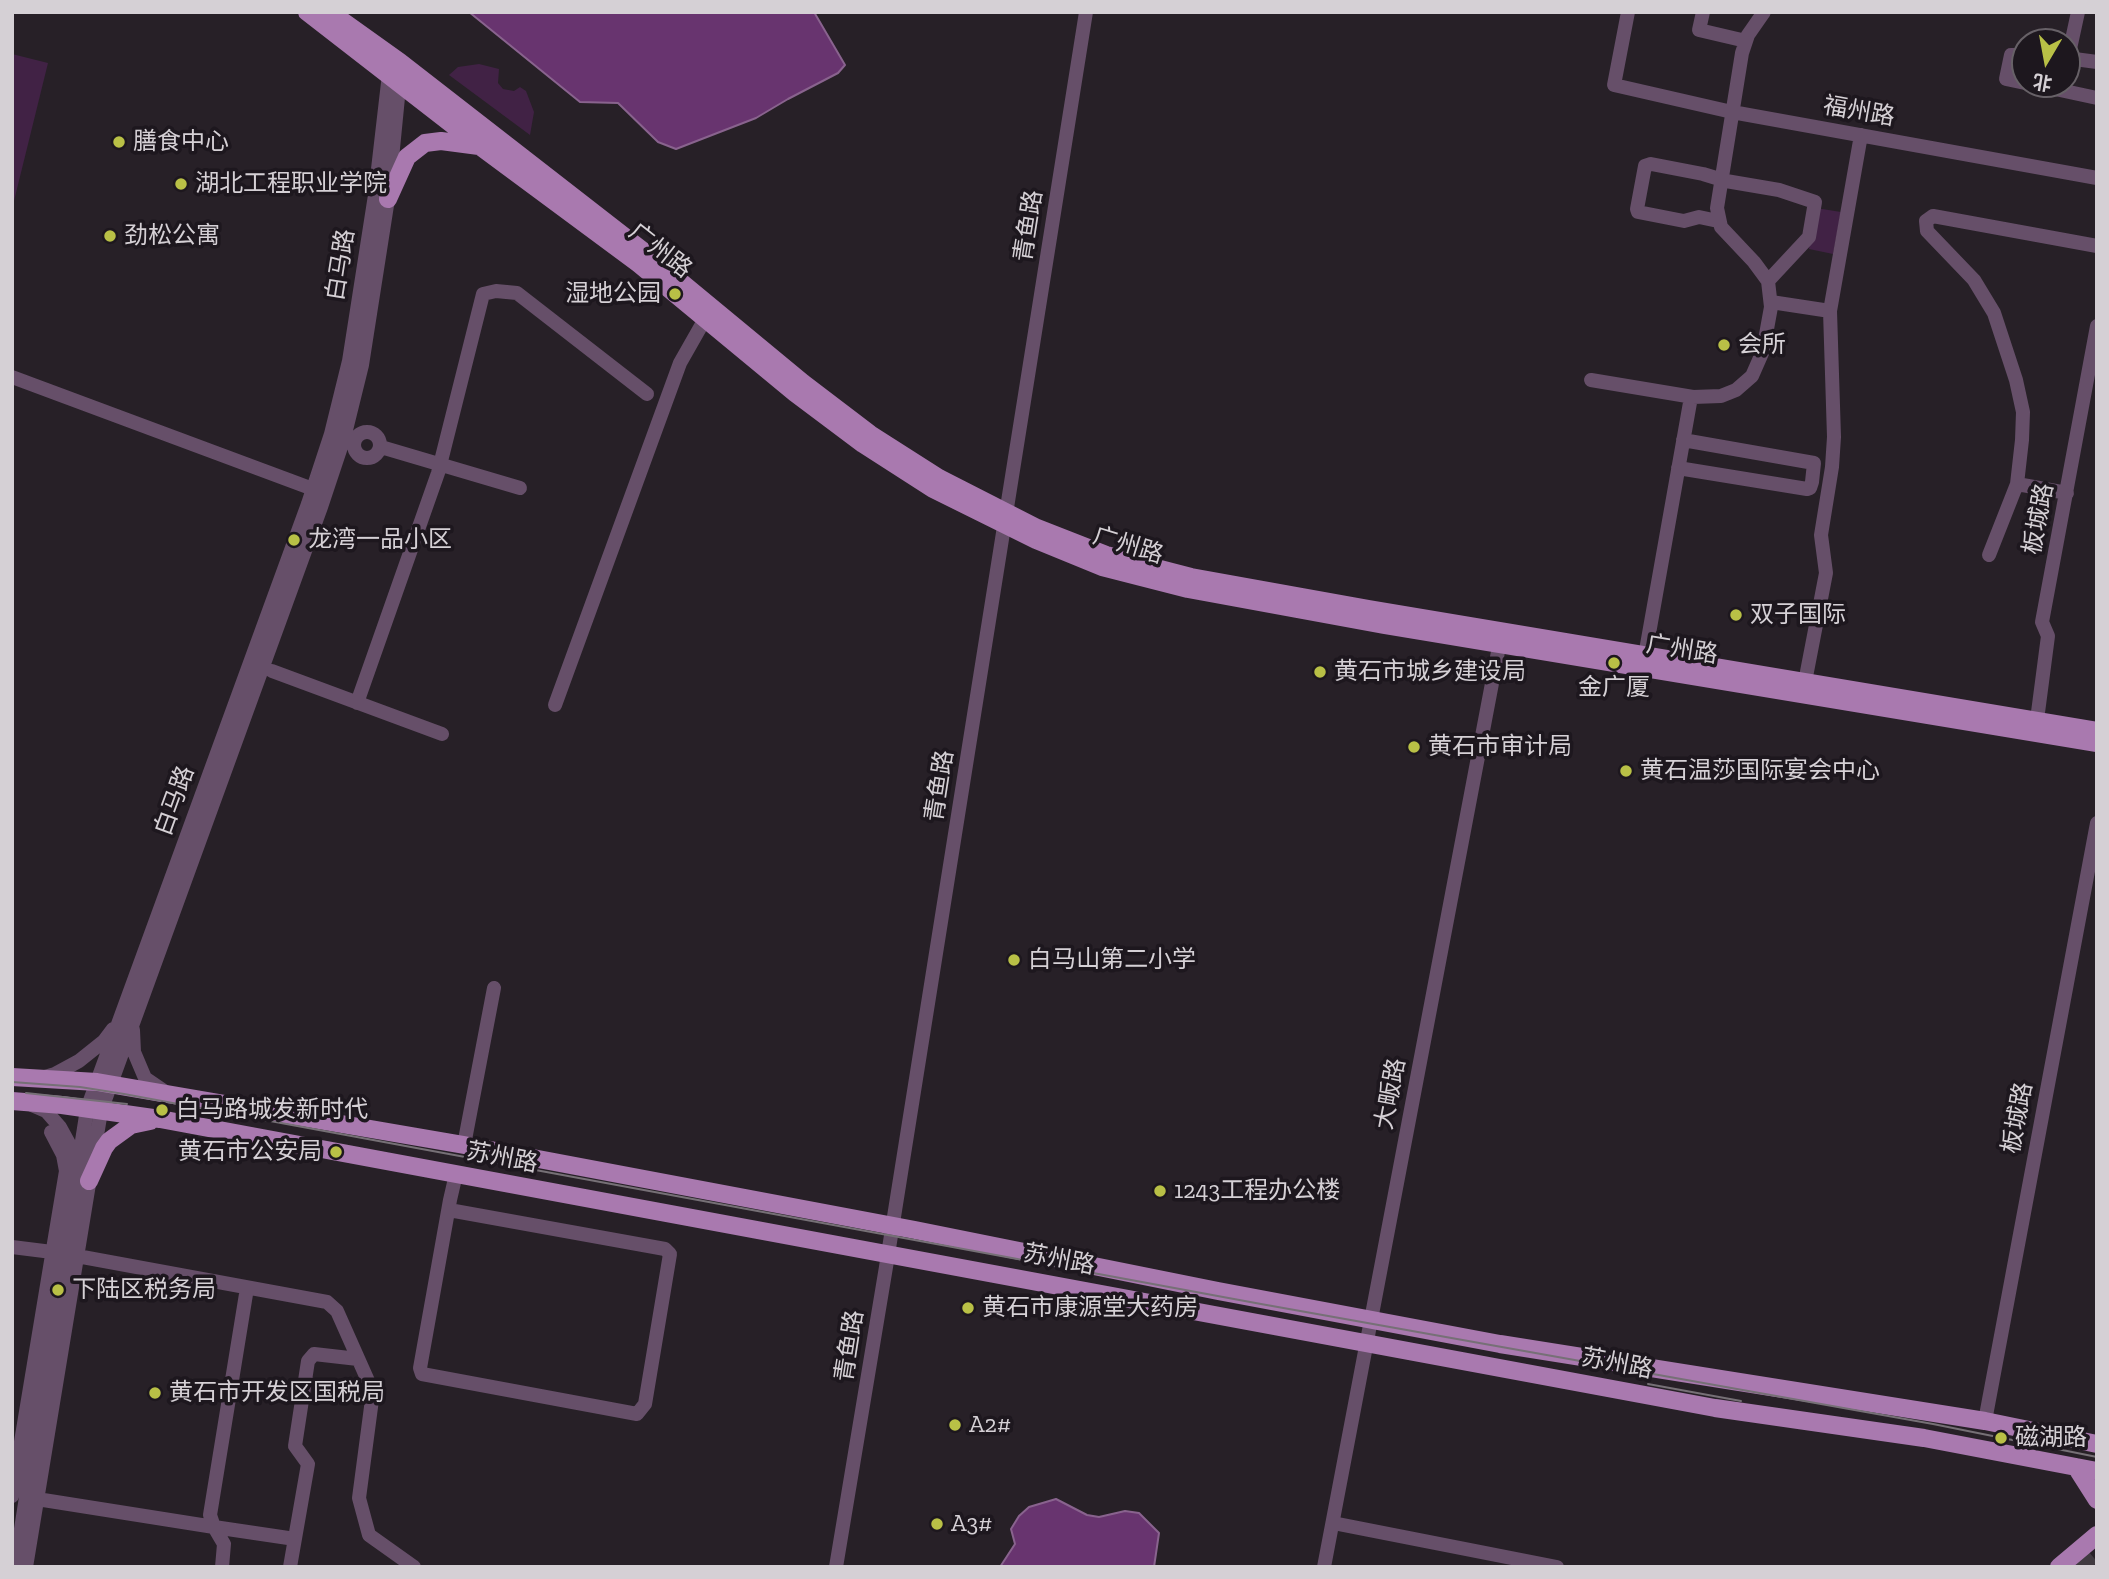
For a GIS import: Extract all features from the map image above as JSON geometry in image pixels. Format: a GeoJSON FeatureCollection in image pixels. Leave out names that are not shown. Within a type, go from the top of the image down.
{"type":"FeatureCollection","features":[{"type":"Feature","properties":{"kind":"main road","name":"广州路"},"geometry":{"type":"LineString","coordinates":[[307,12],[647,254],[812,391],[870,434],[1006,519]]}},
{"type":"Feature","properties":{"kind":"main road","name":"广州路"},"geometry":{"type":"LineString","coordinates":[[330,12],[481,147],[639,264],[795,393],[863,444],[933,489],[1106,555],[1191,577],[1501,637],[2097,743]]}},
{"type":"Feature","properties":{"kind":"main road"},"geometry":{"type":"LineString","coordinates":[[388,199],[407,157],[425,143],[441,141],[481,147]]}},
{"type":"Feature","properties":{"kind":"main road","name":"广州路"},"geometry":{"type":"LineString","coordinates":[[1501,637],[1645,656],[2097,731]]}},
{"type":"Feature","properties":{"kind":"main road","name":"苏州路"},"geometry":{"type":"LineString","coordinates":[[12,1077],[103,1084],[464,1145],[1514,1346],[1985,1421],[2097,1444]]}},
{"type":"Feature","properties":{"kind":"main road","name":"苏州路"},"geometry":{"type":"LineString","coordinates":[[18,1101],[160,1119],[1367,1341],[1715,1408],[1924,1438],[2097,1471]]}},
{"type":"Feature","properties":{"kind":"main road"},"geometry":{"type":"LineString","coordinates":[[82,1185],[104,1148],[120,1132],[131,1125],[160,1119]]}},
{"type":"Feature","properties":{"kind":"main road"},"geometry":{"type":"LineString","coordinates":[[2076,1467],[2097,1500]]}},
{"type":"Feature","properties":{"kind":"main road"},"geometry":{"type":"LineString","coordinates":[[2059,1567],[2096,1533]]}},
{"type":"Feature","properties":{"kind":"street","name":"青鱼路"},"geometry":{"type":"LineString","coordinates":[[836,1567],[1086,12]]}},
{"type":"Feature","properties":{"kind":"street","name":"福州路"},"geometry":{"type":"LineString","coordinates":[[1628,12],[1614,85],[1732,111],[2097,178]]}},
{"type":"Feature","properties":{"kind":"street"},"geometry":{"type":"LineString","coordinates":[[1703,12],[1699,30],[1746,41]]}},
{"type":"Feature","properties":{"kind":"street"},"geometry":{"type":"LineString","coordinates":[[1591,380],[1690,397],[1721,396],[1736,390],[1752,376],[1763,351],[1771,302],[1768,281],[1718,221],[1717,208],[1720,177],[1746,41],[1764,12]]}},
{"type":"Feature","properties":{"kind":"street"},"geometry":{"type":"LineString","coordinates":[[2011,55],[2006,79],[2011,80]]}},
{"type":"Feature","properties":{"kind":"street","name":"白马路"},"geometry":{"type":"LineString","coordinates":[[15,1567],[24,1428],[82,1185],[94,1110],[319,491],[344,438],[362,365],[388,199],[396,73]]}},
{"type":"Feature","properties":{"kind":"street","name":"白马路"},"geometry":{"type":"LineString","coordinates":[[319,491],[349,361],[396,73]]}},
{"type":"Feature","properties":{"kind":"street"},"geometry":{"type":"LineString","coordinates":[[1805,682],[1826,573],[1821,535],[1834,437],[1830,311],[1861,135]]}},
{"type":"Feature","properties":{"kind":"street"},"geometry":{"type":"LineString","coordinates":[[1718,221],[1699,217],[1684,220],[1641,213],[1637,209],[1647,165],[1720,177],[1727,181],[1779,190],[1815,202],[1810,237],[1768,281]]}},
{"type":"Feature","properties":{"kind":"street"},"geometry":{"type":"LineString","coordinates":[[1989,555],[2017,484],[2023,412],[2016,380],[1997,324],[1974,280],[1927,230],[1926,221],[1933,216],[2097,246]]}},
{"type":"Feature","properties":{"kind":"street"},"geometry":{"type":"LineString","coordinates":[[357,703],[440,464],[483,294],[496,291],[517,293],[647,394]]}},
{"type":"Feature","properties":{"kind":"street"},"geometry":{"type":"LineString","coordinates":[[1771,302],[1830,311]]}},
{"type":"Feature","properties":{"kind":"street"},"geometry":{"type":"LineString","coordinates":[[555,705],[680,363],[705,319]]}},
{"type":"Feature","properties":{"kind":"street","name":"板城路"},"geometry":{"type":"LineString","coordinates":[[2037,720],[2048,636],[2042,622],[2097,326]]}},
{"type":"Feature","properties":{"kind":"street"},"geometry":{"type":"LineString","coordinates":[[12,377],[319,491]]}},
{"type":"Feature","properties":{"kind":"street"},"geometry":{"type":"LineString","coordinates":[[1645,656],[1690,397]]}},
{"type":"Feature","properties":{"kind":"street"},"geometry":{"type":"LineString","coordinates":[[360,430],[376,435],[381,447],[374,457],[365,458],[352,454],[360,430]]}},
{"type":"Feature","properties":{"kind":"street"},"geometry":{"type":"LineString","coordinates":[[1683,440],[1832,467]]}},
{"type":"Feature","properties":{"kind":"street"},"geometry":{"type":"LineString","coordinates":[[381,447],[520,488]]}},
{"type":"Feature","properties":{"kind":"street"},"geometry":{"type":"LineString","coordinates":[[1678,468],[1807,489],[1810,488],[1814,463]]}},
{"type":"Feature","properties":{"kind":"street"},"geometry":{"type":"LineString","coordinates":[[2017,484],[2067,493]]}},
{"type":"Feature","properties":{"kind":"street","name":"大畈路"},"geometry":{"type":"LineString","coordinates":[[1324,1567],[1501,637]]}},
{"type":"Feature","properties":{"kind":"street"},"geometry":{"type":"LineString","coordinates":[[272,671],[442,734]]}},
{"type":"Feature","properties":{"kind":"street","name":"板城路"},"geometry":{"type":"LineString","coordinates":[[1985,1421],[2097,823]]}},
{"type":"Feature","properties":{"kind":"street"},"geometry":{"type":"LineString","coordinates":[[464,1145],[494,988]]}},
{"type":"Feature","properties":{"kind":"street"},"geometry":{"type":"LineString","coordinates":[[35,1079],[55,1074],[79,1061],[104,1041],[129,1012]]}},
{"type":"Feature","properties":{"kind":"street"},"geometry":{"type":"LineString","coordinates":[[129,1012],[134,1052],[145,1078],[172,1095]]}},
{"type":"Feature","properties":{"kind":"street"},"geometry":{"type":"LineString","coordinates":[[18,1101],[46,1111],[66,1137],[82,1185]]}},
{"type":"Feature","properties":{"kind":"street"},"geometry":{"type":"LineString","coordinates":[[12,1496],[66,1171],[64,1155],[51,1132]]}},
{"type":"Feature","properties":{"kind":"street"},"geometry":{"type":"LineString","coordinates":[[449,1210],[666,1249],[670,1254],[646,1404],[637,1414],[422,1374],[420,1368],[449,1210],[456,1174]]}},
{"type":"Feature","properties":{"kind":"street","name":"白马路"},"geometry":{"type":"LineString","coordinates":[[26,1567],[77,1256],[82,1185]]}},
{"type":"Feature","properties":{"kind":"street"},"geometry":{"type":"LineString","coordinates":[[12,1247],[52,1252]]}},
{"type":"Feature","properties":{"kind":"street"},"geometry":{"type":"LineString","coordinates":[[77,1256],[327,1302],[337,1311],[373,1392],[359,1498],[369,1535],[414,1567]]}},
{"type":"Feature","properties":{"kind":"street"},"geometry":{"type":"LineString","coordinates":[[222,1567],[224,1544],[210,1515],[247,1288]]}},
{"type":"Feature","properties":{"kind":"street"},"geometry":{"type":"LineString","coordinates":[[290,1567],[308,1464],[295,1446],[308,1361],[314,1354],[358,1359]]}},
{"type":"Feature","properties":{"kind":"street"},"geometry":{"type":"LineString","coordinates":[[37,1499],[295,1539]]}},
{"type":"Feature","properties":{"kind":"street"},"geometry":{"type":"LineString","coordinates":[[1333,1523],[1557,1567]]}},
{"type":"Feature","properties":{"kind":"shaded area"},"geometry":{"type":"Polygon","coordinates":[[[469,12],[814,12],[845,65],[838,73],[756,118],[676,149],[658,142],[618,103],[580,102],[469,12]]]}},
{"type":"Feature","properties":{"kind":"shaded area"},"geometry":{"type":"Polygon","coordinates":[[[12,54],[48,63],[13,205],[12,204],[12,54]]]}},
{"type":"Feature","properties":{"kind":"shaded area"},"geometry":{"type":"Polygon","coordinates":[[[479,64],[499,69],[498,83],[503,89],[514,91],[520,87],[526,91],[534,112],[530,135],[449,75],[458,67],[479,64]]]}},
{"type":"Feature","properties":{"kind":"shaded area"},"geometry":{"type":"Polygon","coordinates":[[[1816,208],[1841,212],[1833,254],[1809,249],[1816,208]]]}},
{"type":"Feature","properties":{"kind":"shaded area"},"geometry":{"type":"Polygon","coordinates":[[[1056,1499],[1087,1515],[1099,1517],[1125,1511],[1139,1513],[1159,1533],[1154,1567],[1000,1567],[1015,1544],[1011,1529],[1019,1516],[1029,1507],[1056,1499]]]}},
{"type":"Feature","properties":{"kind":"tunnel"},"geometry":{"type":"LineString","coordinates":[[2078,1567],[2097,1551]]}},
{"type":"Feature","properties":{"kind":"tram line"},"geometry":{"type":"LineString","coordinates":[[12,1082],[80,1087],[124,1094],[1261,1304],[1933,1424],[2097,1457]]}},
{"type":"Feature","properties":{"kind":"tram line"},"geometry":{"type":"LineString","coordinates":[[26,1093],[127,1104]]}},
{"type":"Feature","properties":{"kind":"tram line"},"geometry":{"type":"LineString","coordinates":[[1648,1384],[1741,1401]]}},
{"type":"Feature","properties":{"kind":"place","name":"膳食中心"},"geometry":{"type":"Point","coordinates":[119,142]}},
{"type":"Feature","properties":{"kind":"place","name":"湖北工程职业学院"},"geometry":{"type":"Point","coordinates":[181,184]}},
{"type":"Feature","properties":{"kind":"place","name":"劲松公寓"},"geometry":{"type":"Point","coordinates":[110,236]}},
{"type":"Feature","properties":{"kind":"place","name":"湿地公园"},"geometry":{"type":"Point","coordinates":[675,294]}},
{"type":"Feature","properties":{"kind":"place","name":"会所"},"geometry":{"type":"Point","coordinates":[1724,345]}},
{"type":"Feature","properties":{"kind":"place","name":"龙湾一品小区"},"geometry":{"type":"Point","coordinates":[294,540]}},
{"type":"Feature","properties":{"kind":"place","name":"双子国际"},"geometry":{"type":"Point","coordinates":[1736,615]}},
{"type":"Feature","properties":{"kind":"place","name":"金广厦"},"geometry":{"type":"Point","coordinates":[1614,663]}},
{"type":"Feature","properties":{"kind":"place","name":"黄石市城乡建设局"},"geometry":{"type":"Point","coordinates":[1320,672]}},
{"type":"Feature","properties":{"kind":"place","name":"黄石市审计局"},"geometry":{"type":"Point","coordinates":[1414,747]}},
{"type":"Feature","properties":{"kind":"place","name":"黄石温莎国际宴会中心"},"geometry":{"type":"Point","coordinates":[1626,771]}},
{"type":"Feature","properties":{"kind":"place","name":"白马山第二小学"},"geometry":{"type":"Point","coordinates":[1014,960]}},
{"type":"Feature","properties":{"kind":"place","name":"白马路城发新时代"},"geometry":{"type":"Point","coordinates":[162,1110]}},
{"type":"Feature","properties":{"kind":"place","name":"黄石市公安局"},"geometry":{"type":"Point","coordinates":[336,1152]}},
{"type":"Feature","properties":{"kind":"place","name":"1243工程办公楼"},"geometry":{"type":"Point","coordinates":[1160,1191]}},
{"type":"Feature","properties":{"kind":"place","name":"下陆区税务局"},"geometry":{"type":"Point","coordinates":[58,1290]}},
{"type":"Feature","properties":{"kind":"place","name":"黄石市康源堂大药房"},"geometry":{"type":"Point","coordinates":[968,1308]}},
{"type":"Feature","properties":{"kind":"place","name":"黄石市开发区国税局"},"geometry":{"type":"Point","coordinates":[155,1393]}},
{"type":"Feature","properties":{"kind":"place","name":"A2#"},"geometry":{"type":"Point","coordinates":[955,1425]}},
{"type":"Feature","properties":{"kind":"place","name":"磁湖路"},"geometry":{"type":"Point","coordinates":[2001,1438]}},
{"type":"Feature","properties":{"kind":"place","name":"A3#"},"geometry":{"type":"Point","coordinates":[937,1524]}}]}
